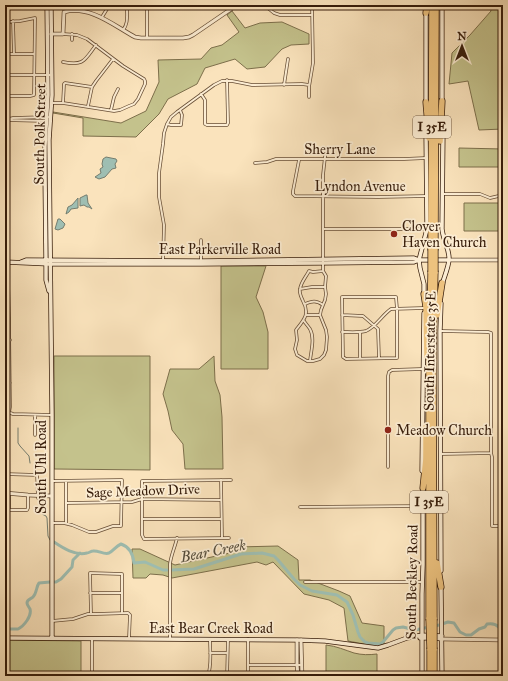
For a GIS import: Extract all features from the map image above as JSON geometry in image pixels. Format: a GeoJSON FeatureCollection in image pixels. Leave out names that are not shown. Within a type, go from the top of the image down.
{"type":"FeatureCollection","features":[{"type":"Feature","properties":{"kind":"highway"},"geometry":{"type":"LineString","coordinates":[[426,5],[426,13]]}},
{"type":"Feature","properties":{"kind":"highway","name":"I 35E"},"geometry":{"type":"LineString","coordinates":[[432,5],[433,272],[431,371],[434,494],[432,619]]}},
{"type":"Feature","properties":{"kind":"highway","name":"I 35E"},"geometry":{"type":"LineString","coordinates":[[433,249],[436,187],[436,5]]}},
{"type":"Feature","properties":{"kind":"highway"},"geometry":{"type":"LineString","coordinates":[[436,187],[442,101]]}},
{"type":"Feature","properties":{"kind":"highway"},"geometry":{"type":"LineString","coordinates":[[426,102],[429,135],[430,200],[432,214]]}},
{"type":"Feature","properties":{"kind":"highway"},"geometry":{"type":"LineString","coordinates":[[431,371],[435,353],[438,307],[442,283]]}},
{"type":"Feature","properties":{"kind":"highway"},"geometry":{"type":"LineString","coordinates":[[424,294],[426,307],[426,363],[431,371]]}},
{"type":"Feature","properties":{"kind":"highway","name":"I 35E"},"geometry":{"type":"LineString","coordinates":[[430,676],[432,619],[429,385],[431,371]]}},
{"type":"Feature","properties":{"kind":"highway"},"geometry":{"type":"LineString","coordinates":[[423,488],[426,459],[425,441],[427,391],[429,385]]}},
{"type":"Feature","properties":{"kind":"highway"},"geometry":{"type":"LineString","coordinates":[[434,494],[438,566],[441,587]]}},
{"type":"Feature","properties":{"kind":"highway","name":"I 35E"},"geometry":{"type":"LineString","coordinates":[[432,649],[434,676]]}},
{"type":"Feature","properties":{"kind":"main road","name":"South Polk Street"},"geometry":{"type":"LineString","coordinates":[[47,5],[50,34]]}},
{"type":"Feature","properties":{"kind":"main road","name":"South Polk Street"},"geometry":{"type":"LineString","coordinates":[[48,262],[45,146],[50,102],[51,5]]}},
{"type":"Feature","properties":{"kind":"main road","name":"South Interstate 35E"},"geometry":{"type":"LineString","coordinates":[[442,5],[442,229],[449,254],[449,260],[442,283],[440,331],[440,564],[442,676]]}},
{"type":"Feature","properties":{"kind":"main road"},"geometry":{"type":"LineString","coordinates":[[419,260],[427,229],[426,13]]}},
{"type":"Feature","properties":{"kind":"main road","name":"East Parkerville Road"},"geometry":{"type":"LineString","coordinates":[[5,262],[201,263],[323,261],[343,259],[406,260],[414,258],[419,260],[449,260]]}},
{"type":"Feature","properties":{"kind":"main road"},"geometry":{"type":"LineString","coordinates":[[331,263],[343,261],[343,259]]}},
{"type":"Feature","properties":{"kind":"main road","name":"East Parkerville Road"},"geometry":{"type":"LineString","coordinates":[[323,261],[331,263],[362,260]]}},
{"type":"Feature","properties":{"kind":"main road","name":"South Beckley Road"},"geometry":{"type":"LineString","coordinates":[[419,260],[424,294],[422,369],[422,676]]}},
{"type":"Feature","properties":{"kind":"main road","name":"South Uhl Road"},"geometry":{"type":"LineString","coordinates":[[48,262],[52,415],[52,638]]}},
{"type":"Feature","properties":{"kind":"main road","name":"East Bear Creek Road"},"geometry":{"type":"LineString","coordinates":[[5,638],[299,640],[333,642],[378,648],[407,638],[422,635],[435,638],[442,636]]}},
{"type":"Feature","properties":{"kind":"street"},"geometry":{"type":"LineString","coordinates":[[147,5],[147,39]]}},
{"type":"Feature","properties":{"kind":"street"},"geometry":{"type":"LineString","coordinates":[[63,34],[63,13],[65,11],[87,12],[97,15],[141,38],[189,37],[234,6],[240,5]]}},
{"type":"Feature","properties":{"kind":"street"},"geometry":{"type":"LineString","coordinates":[[265,5],[274,13],[280,15],[312,15]]}},
{"type":"Feature","properties":{"kind":"street"},"geometry":{"type":"LineString","coordinates":[[309,97],[309,85],[313,66],[312,5]]}},
{"type":"Feature","properties":{"kind":"street"},"geometry":{"type":"LineString","coordinates":[[102,17],[107,9]]}},
{"type":"Feature","properties":{"kind":"street"},"geometry":{"type":"LineString","coordinates":[[124,30],[127,23],[127,10]]}},
{"type":"Feature","properties":{"kind":"street"},"geometry":{"type":"LineString","coordinates":[[5,22],[35,18],[34,95],[5,96]]}},
{"type":"Feature","properties":{"kind":"street"},"geometry":{"type":"LineString","coordinates":[[14,21],[14,54]]}},
{"type":"Feature","properties":{"kind":"street"},"geometry":{"type":"LineString","coordinates":[[50,34],[72,34],[80,36],[96,45],[144,79],[145,82],[144,89],[136,102],[120,110],[50,102]]}},
{"type":"Feature","properties":{"kind":"street"},"geometry":{"type":"LineString","coordinates":[[72,34],[72,40]]}},
{"type":"Feature","properties":{"kind":"street"},"geometry":{"type":"LineString","coordinates":[[63,62],[74,64],[80,63],[96,45]]}},
{"type":"Feature","properties":{"kind":"street"},"geometry":{"type":"LineString","coordinates":[[5,54],[34,54]]}},
{"type":"Feature","properties":{"kind":"street"},"geometry":{"type":"LineString","coordinates":[[87,106],[92,87],[114,59]]}},
{"type":"Feature","properties":{"kind":"street"},"geometry":{"type":"LineString","coordinates":[[284,84],[288,59]]}},
{"type":"Feature","properties":{"kind":"street"},"geometry":{"type":"LineString","coordinates":[[5,75],[50,75]]}},
{"type":"Feature","properties":{"kind":"street"},"geometry":{"type":"LineString","coordinates":[[163,262],[164,223],[158,177],[164,133],[167,124],[173,115],[216,83],[227,80],[252,85],[309,85]]}},
{"type":"Feature","properties":{"kind":"street"},"geometry":{"type":"LineString","coordinates":[[202,94],[205,100],[206,125],[227,125],[227,80]]}},
{"type":"Feature","properties":{"kind":"street"},"geometry":{"type":"LineString","coordinates":[[63,103],[64,83],[92,87]]}},
{"type":"Feature","properties":{"kind":"street"},"geometry":{"type":"LineString","coordinates":[[112,110],[114,96],[118,89]]}},
{"type":"Feature","properties":{"kind":"street"},"geometry":{"type":"LineString","coordinates":[[167,124],[182,125],[180,110]]}},
{"type":"Feature","properties":{"kind":"street"},"geometry":{"type":"LineString","coordinates":[[5,120],[35,117],[49,119]]}},
{"type":"Feature","properties":{"kind":"street"},"geometry":{"type":"LineString","coordinates":[[5,120],[49,119]]}},
{"type":"Feature","properties":{"kind":"street"},"geometry":{"type":"LineString","coordinates":[[323,271],[308,271],[300,289],[301,297],[306,306],[306,315],[304,321],[296,330],[297,340],[295,349],[299,357],[307,361],[316,361],[320,359],[326,350],[326,333],[320,315],[326,294],[326,276],[323,271],[323,174],[326,148]]}},
{"type":"Feature","properties":{"kind":"street","name":"Sherry Lane"},"geometry":{"type":"LineString","coordinates":[[255,163],[267,162],[276,159],[426,158]]}},
{"type":"Feature","properties":{"kind":"street","name":"Lyndon Avenue"},"geometry":{"type":"LineString","coordinates":[[299,160],[293,194],[299,196],[426,196]]}},
{"type":"Feature","properties":{"kind":"street"},"geometry":{"type":"LineString","coordinates":[[443,194],[480,194],[489,198],[503,195]]}},
{"type":"Feature","properties":{"kind":"street"},"geometry":{"type":"LineString","coordinates":[[323,229],[427,229]]}},
{"type":"Feature","properties":{"kind":"street"},"geometry":{"type":"LineString","coordinates":[[201,240],[201,263]]}},
{"type":"Feature","properties":{"kind":"street"},"geometry":{"type":"LineString","coordinates":[[449,260],[503,260]]}},
{"type":"Feature","properties":{"kind":"street"},"geometry":{"type":"LineString","coordinates":[[5,422],[9,413],[10,383],[10,318],[6,277]]}},
{"type":"Feature","properties":{"kind":"street"},"geometry":{"type":"LineString","coordinates":[[300,289],[312,286],[325,287]]}},
{"type":"Feature","properties":{"kind":"street"},"geometry":{"type":"LineString","coordinates":[[5,298],[9,297]]}},
{"type":"Feature","properties":{"kind":"street"},"geometry":{"type":"LineString","coordinates":[[342,297],[396,297],[397,309],[397,358],[346,359],[343,357],[342,297]]}},
{"type":"Feature","properties":{"kind":"street"},"geometry":{"type":"LineString","coordinates":[[305,304],[315,301],[323,305]]}},
{"type":"Feature","properties":{"kind":"street"},"geometry":{"type":"LineString","coordinates":[[342,332],[366,331],[391,309],[424,308]]}},
{"type":"Feature","properties":{"kind":"street"},"geometry":{"type":"LineString","coordinates":[[306,315],[320,315]]}},
{"type":"Feature","properties":{"kind":"street"},"geometry":{"type":"LineString","coordinates":[[342,315],[363,316],[374,325],[379,331],[379,358]]}},
{"type":"Feature","properties":{"kind":"street"},"geometry":{"type":"LineString","coordinates":[[5,318],[10,318]]}},
{"type":"Feature","properties":{"kind":"street"},"geometry":{"type":"LineString","coordinates":[[304,321],[310,328],[311,333],[312,340],[310,361]]}},
{"type":"Feature","properties":{"kind":"street"},"geometry":{"type":"LineString","coordinates":[[440,331],[491,333],[492,526],[503,526]]}},
{"type":"Feature","properties":{"kind":"street"},"geometry":{"type":"LineString","coordinates":[[360,332],[360,358]]}},
{"type":"Feature","properties":{"kind":"street"},"geometry":{"type":"LineString","coordinates":[[5,340],[10,340]]}},
{"type":"Feature","properties":{"kind":"street"},"geometry":{"type":"LineString","coordinates":[[5,361],[10,361]]}},
{"type":"Feature","properties":{"kind":"street"},"geometry":{"type":"LineString","coordinates":[[388,467],[389,372],[392,370],[422,369]]}},
{"type":"Feature","properties":{"kind":"street"},"geometry":{"type":"LineString","coordinates":[[5,382],[10,383]]}},
{"type":"Feature","properties":{"kind":"street"},"geometry":{"type":"LineString","coordinates":[[5,411],[13,414],[52,415]]}},
{"type":"Feature","properties":{"kind":"street"},"geometry":{"type":"LineString","coordinates":[[35,414],[35,435]]}},
{"type":"Feature","properties":{"kind":"street"},"geometry":{"type":"LineString","coordinates":[[440,454],[491,453]]}},
{"type":"Feature","properties":{"kind":"street"},"geometry":{"type":"LineString","coordinates":[[5,474],[37,475],[38,497]]}},
{"type":"Feature","properties":{"kind":"street"},"geometry":{"type":"LineString","coordinates":[[66,480],[66,523]]}},
{"type":"Feature","properties":{"kind":"street"},"geometry":{"type":"LineString","coordinates":[[52,481],[122,480],[121,526],[112,526],[96,532],[89,532],[66,523],[52,523]]}},
{"type":"Feature","properties":{"kind":"street"},"geometry":{"type":"LineString","coordinates":[[221,480],[222,538]]}},
{"type":"Feature","properties":{"kind":"street"},"geometry":{"type":"LineString","coordinates":[[229,538],[144,539],[142,535],[142,481],[231,480]]}},
{"type":"Feature","properties":{"kind":"street"},"geometry":{"type":"LineString","coordinates":[[9,510],[7,493],[38,497],[52,497]]}},
{"type":"Feature","properties":{"kind":"street"},"geometry":{"type":"LineString","coordinates":[[5,510],[27,510],[28,495]]}},
{"type":"Feature","properties":{"kind":"street","name":"Sage Meadow Drive"},"geometry":{"type":"LineString","coordinates":[[66,503],[122,503],[137,502],[142,499],[221,500]]}},
{"type":"Feature","properties":{"kind":"street"},"geometry":{"type":"LineString","coordinates":[[300,507],[423,506]]}},
{"type":"Feature","properties":{"kind":"street"},"geometry":{"type":"LineString","coordinates":[[142,519],[221,519]]}},
{"type":"Feature","properties":{"kind":"street"},"geometry":{"type":"LineString","coordinates":[[170,639],[170,564],[171,554],[177,538]]}},
{"type":"Feature","properties":{"kind":"street"},"geometry":{"type":"LineString","coordinates":[[91,614],[90,573],[122,574],[122,613]]}},
{"type":"Feature","properties":{"kind":"street"},"geometry":{"type":"LineString","coordinates":[[305,582],[422,582]]}},
{"type":"Feature","properties":{"kind":"street"},"geometry":{"type":"LineString","coordinates":[[90,593],[122,593]]}},
{"type":"Feature","properties":{"kind":"street"},"geometry":{"type":"LineString","coordinates":[[52,620],[73,619],[91,614],[128,613],[130,615],[129,639]]}},
{"type":"Feature","properties":{"kind":"street"},"geometry":{"type":"LineString","coordinates":[[442,636],[450,639],[503,640]]}},
{"type":"Feature","properties":{"kind":"street"},"geometry":{"type":"LineString","coordinates":[[92,638],[92,676]]}},
{"type":"Feature","properties":{"kind":"street"},"geometry":{"type":"LineString","coordinates":[[208,676],[210,670],[210,639]]}},
{"type":"Feature","properties":{"kind":"street"},"geometry":{"type":"LineString","coordinates":[[227,676],[228,639]]}},
{"type":"Feature","properties":{"kind":"street"},"geometry":{"type":"LineString","coordinates":[[248,639],[248,676]]}},
{"type":"Feature","properties":{"kind":"street"},"geometry":{"type":"LineString","coordinates":[[298,676],[299,640]]}},
{"type":"Feature","properties":{"kind":"street"},"geometry":{"type":"LineString","coordinates":[[210,653],[227,653]]}},
{"type":"Feature","properties":{"kind":"street"},"geometry":{"type":"LineString","coordinates":[[248,665],[299,665]]}},
{"type":"Feature","properties":{"kind":"street"},"geometry":{"type":"LineString","coordinates":[[299,665],[302,676]]}},
{"type":"Feature","properties":{"kind":"shaded area"},"geometry":{"type":"Polygon","coordinates":[[[490,5],[503,5],[503,129],[479,130],[468,81],[449,84],[452,53],[491,11],[490,5]]]}},
{"type":"Feature","properties":{"kind":"shaded area"},"geometry":{"type":"Polygon","coordinates":[[[232,11],[245,28],[260,23],[282,22],[309,34],[309,44],[291,45],[282,49],[265,67],[247,69],[235,59],[205,68],[197,84],[168,99],[159,114],[136,137],[83,136],[83,118],[53,113],[121,123],[146,111],[159,82],[158,60],[201,59],[211,48],[222,45],[239,32],[227,15],[232,11]]]}},
{"type":"Feature","properties":{"kind":"shaded area"},"geometry":{"type":"Polygon","coordinates":[[[459,148],[503,149],[503,167],[459,167],[459,148]]]}},
{"type":"Feature","properties":{"kind":"shaded area"},"geometry":{"type":"Polygon","coordinates":[[[106,157],[116,159],[116,168],[112,169],[105,177],[99,179],[95,177],[101,173],[100,169],[103,167],[103,159],[106,157]]]}},
{"type":"Feature","properties":{"kind":"shaded area"},"geometry":{"type":"Polygon","coordinates":[[[86,195],[88,203],[92,209],[84,205],[80,206],[80,198],[86,195]]]}},
{"type":"Feature","properties":{"kind":"shaded area"},"geometry":{"type":"Polygon","coordinates":[[[78,198],[78,208],[71,209],[66,214],[68,207],[78,198]]]}},
{"type":"Feature","properties":{"kind":"shaded area"},"geometry":{"type":"Polygon","coordinates":[[[464,203],[503,203],[503,231],[464,231],[464,203]]]}},
{"type":"Feature","properties":{"kind":"shaded area"},"geometry":{"type":"Polygon","coordinates":[[[58,219],[65,224],[63,228],[58,230],[55,229],[58,219]]]}},
{"type":"Feature","properties":{"kind":"shaded area"},"geometry":{"type":"Polygon","coordinates":[[[221,266],[266,266],[256,297],[263,312],[268,332],[268,369],[221,369],[221,266]]]}},
{"type":"Feature","properties":{"kind":"shaded area"},"geometry":{"type":"Polygon","coordinates":[[[54,356],[150,356],[150,470],[54,469],[54,356]]]}},
{"type":"Feature","properties":{"kind":"shaded area"},"geometry":{"type":"Polygon","coordinates":[[[214,356],[215,381],[220,395],[222,417],[223,469],[185,469],[183,444],[172,430],[163,394],[170,369],[199,369],[214,356]]]}},
{"type":"Feature","properties":{"kind":"shaded area"},"geometry":{"type":"Polygon","coordinates":[[[278,546],[298,560],[299,580],[310,580],[350,596],[362,623],[384,626],[384,644],[369,645],[348,641],[344,608],[329,600],[304,594],[273,562],[266,565],[257,562],[172,578],[163,575],[150,574],[146,578],[133,578],[132,549],[140,549],[175,565],[230,553],[237,547],[278,546]]]}},
{"type":"Feature","properties":{"kind":"shaded area"},"geometry":{"type":"Polygon","coordinates":[[[5,640],[81,641],[81,676],[5,676],[5,640]]]}},
{"type":"Feature","properties":{"kind":"shaded area"},"geometry":{"type":"Polygon","coordinates":[[[326,645],[357,654],[377,654],[377,673],[403,672],[403,674],[420,674],[420,676],[326,676],[326,645]]]}},
{"type":"Feature","properties":{"kind":"waterway"},"geometry":{"type":"LineString","coordinates":[[18,428],[18,443],[29,456],[30,463]]}},
{"type":"Feature","properties":{"kind":"waterway"},"geometry":{"type":"LineString","coordinates":[[42,514],[47,518],[48,536],[50,540]]}},
{"type":"Feature","properties":{"kind":"waterway","name":"Bear Creek"},"geometry":{"type":"LineString","coordinates":[[54,542],[69,551],[83,554],[92,551],[109,553],[121,544],[127,547],[130,551],[134,563],[145,562],[163,570],[167,570]]}},
{"type":"Feature","properties":{"kind":"waterway","name":"Bear Creek"},"geometry":{"type":"LineString","coordinates":[[53,582],[61,579],[72,567],[73,560],[80,553]]}},
{"type":"Feature","properties":{"kind":"waterway","name":"Bear Creek"},"geometry":{"type":"LineString","coordinates":[[171,570],[194,569],[241,554],[262,553],[274,556],[300,585],[312,591],[337,595],[347,602],[360,637],[365,642],[380,644],[396,628],[403,627],[415,630],[448,622],[454,623],[460,632],[466,635],[471,635],[479,629],[485,627],[487,624],[494,624],[499,627],[502,638]]}},
{"type":"Feature","properties":{"kind":"waterway","name":"Bear Creek"},"geometry":{"type":"LineString","coordinates":[[5,629],[18,629],[23,626],[30,615],[30,609],[27,604],[28,601],[36,592],[37,586],[39,583],[50,582]]}},
{"type":"Feature","properties":{"kind":"waterway","name":"Bear Creek"},"geometry":{"type":"LineString","coordinates":[[502,640],[503,663]]}},
{"type":"Feature","properties":{"kind":"place","name":"Clover Haven Church"},"geometry":{"type":"Point","coordinates":[394,234]}},
{"type":"Feature","properties":{"kind":"place","name":"Meadow Church"},"geometry":{"type":"Point","coordinates":[388,430]}}]}
